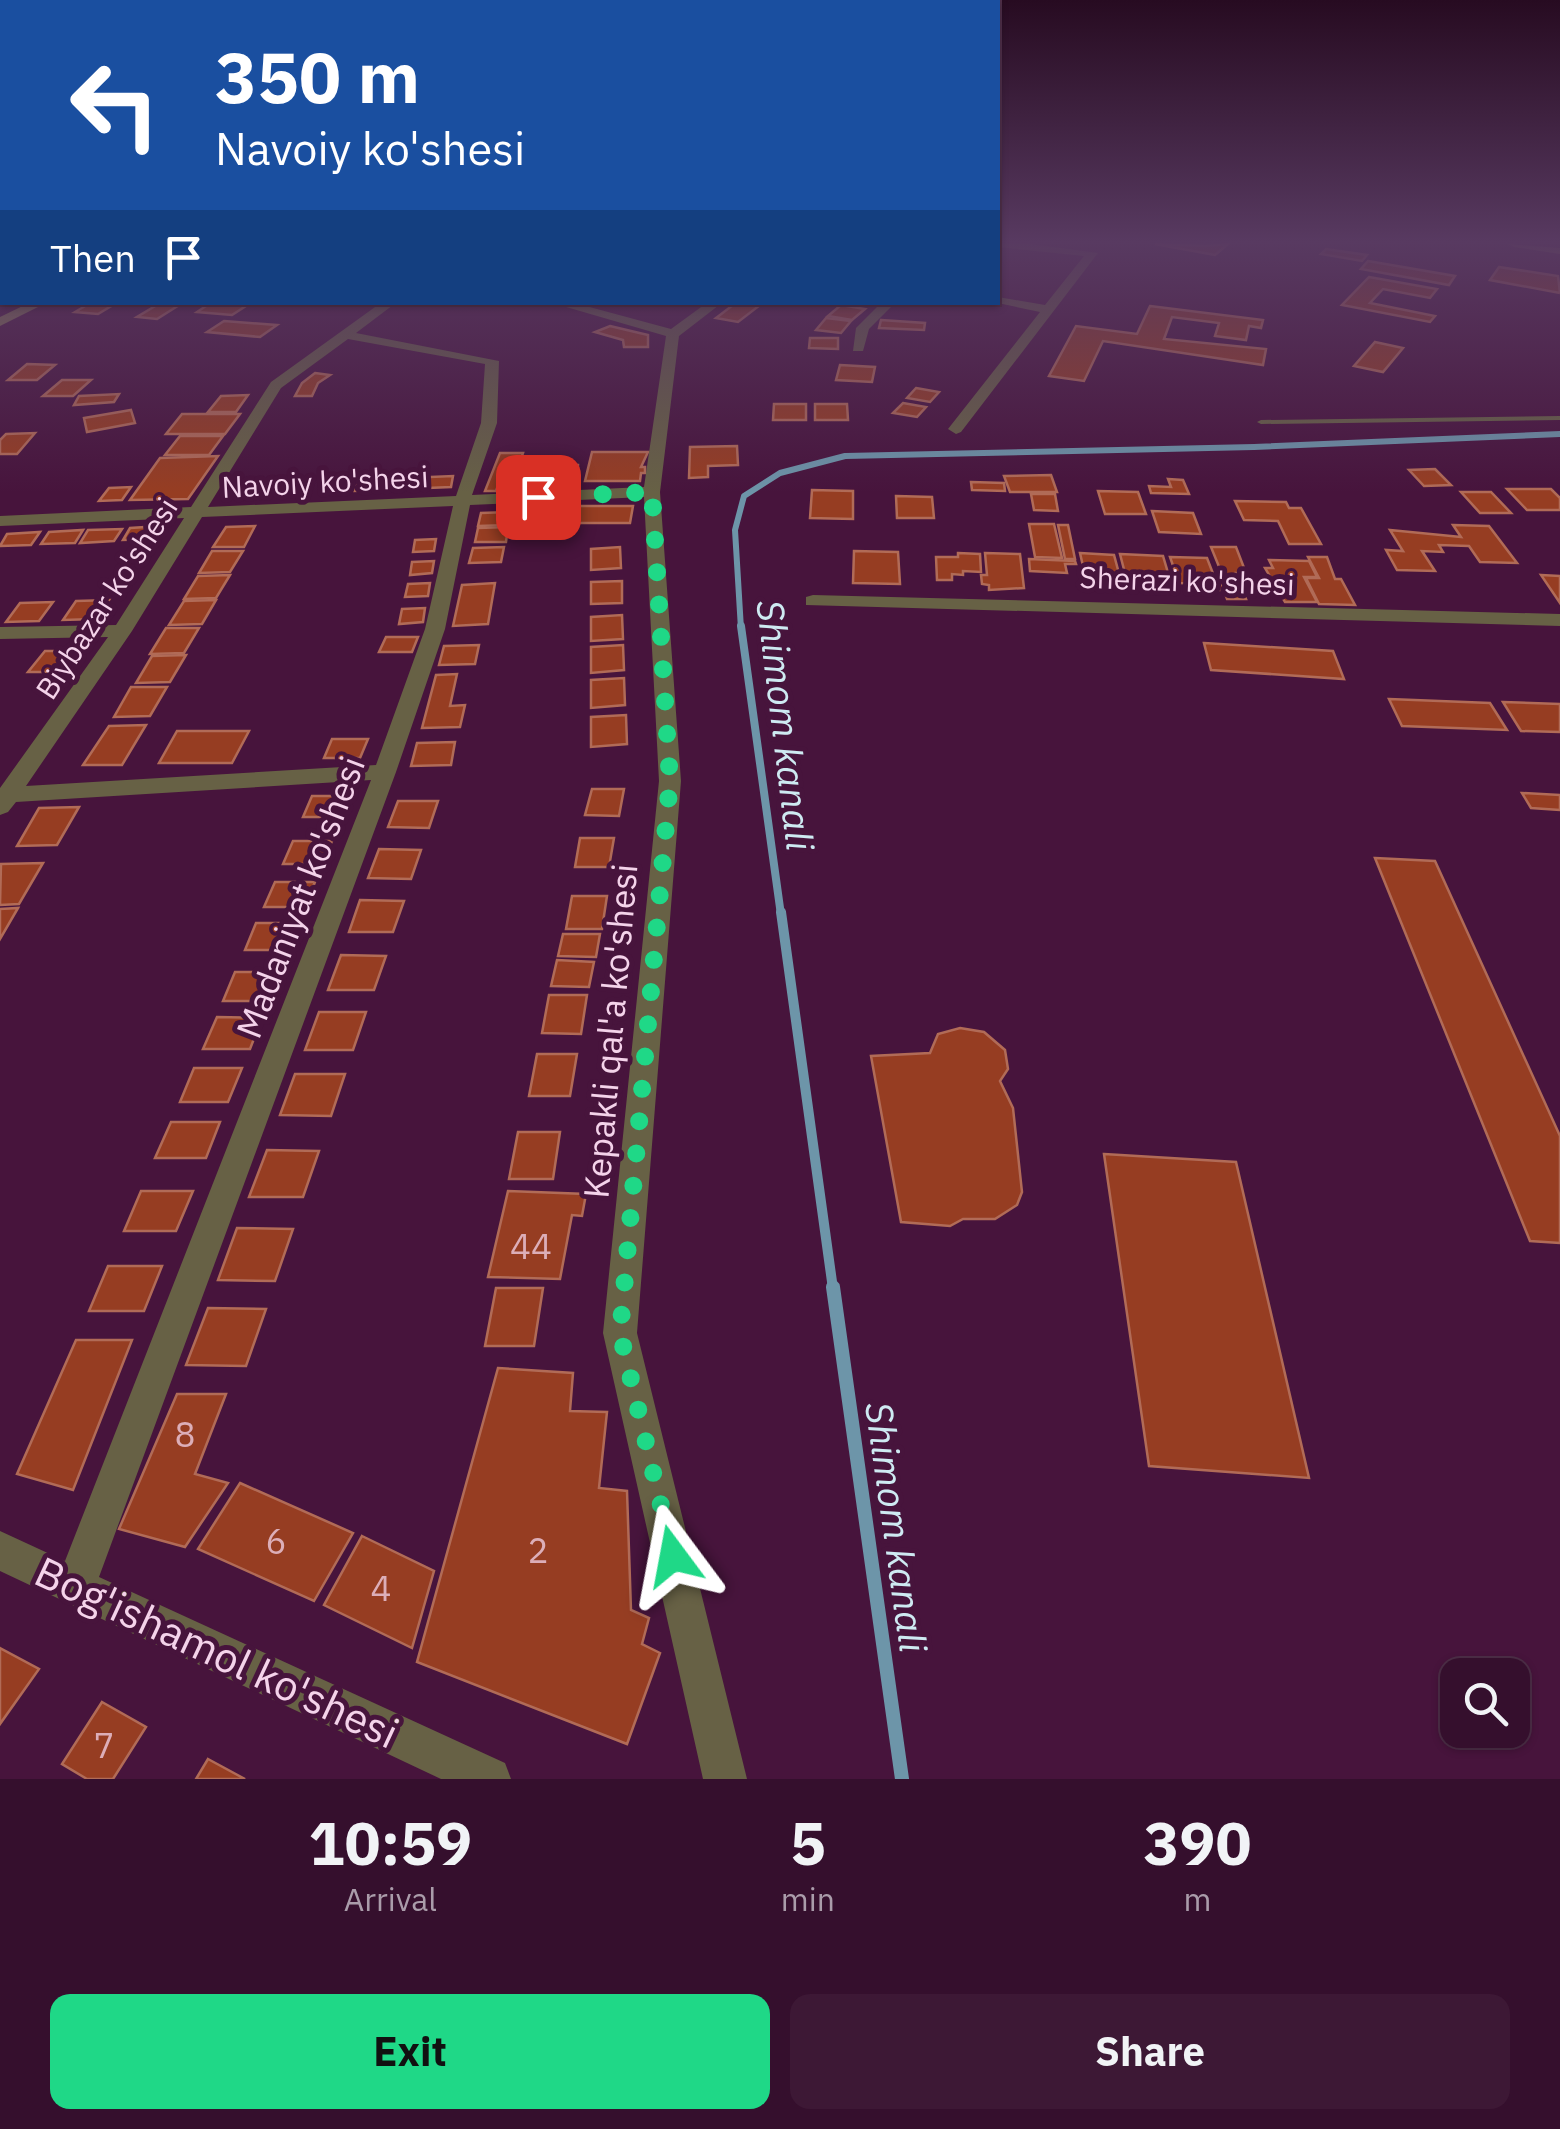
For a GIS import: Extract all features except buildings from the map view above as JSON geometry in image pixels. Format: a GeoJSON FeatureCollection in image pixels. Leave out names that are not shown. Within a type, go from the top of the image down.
{"type":"FeatureCollection","features":[{"type":"Feature","properties":{"kind":"street","name":"Biybazar ko'shesi"},"geometry":{"type":"LineString","coordinates":[[3,799],[122,631],[276,385],[357,327]]}},
{"type":"Feature","properties":{"kind":"street"},"geometry":{"type":"LineString","coordinates":[[647,327],[673,334],[682,327]]}},
{"type":"Feature","properties":{"kind":"street"},"geometry":{"type":"LineString","coordinates":[[858,348],[864,327]]}},
{"type":"Feature","properties":{"kind":"street"},"geometry":{"type":"LineString","coordinates":[[956,428],[1034,327]]}},
{"type":"Feature","properties":{"kind":"street","name":"Kepakli qal'a ko'shesi"},"geometry":{"type":"LineString","coordinates":[[673,334],[652,492],[670,781],[620,1333],[725,1779]]}},
{"type":"Feature","properties":{"kind":"street","name":"Madaniyat ko'shesi"},"geometry":{"type":"LineString","coordinates":[[76,1584],[385,772],[435,629],[462,501],[489,423],[492,361],[345,336]]}},
{"type":"Feature","properties":{"kind":"street","name":"Navoiy ko'shesi"},"geometry":{"type":"LineString","coordinates":[[0,521],[652,492]]}},
{"type":"Feature","properties":{"kind":"street","name":"Sherazi ko'shesi"},"geometry":{"type":"LineString","coordinates":[[813,600],[1560,620]]}},
{"type":"Feature","properties":{"kind":"street"},"geometry":{"type":"LineString","coordinates":[[0,634],[122,631]]}},
{"type":"Feature","properties":{"kind":"street"},"geometry":{"type":"LineString","coordinates":[[3,799],[385,772]]}},
{"type":"Feature","properties":{"kind":"street","name":"Bog'ishamol ko'shesi"},"geometry":{"type":"LineString","coordinates":[[0,1551],[488,1779]]}},
{"type":"Feature","properties":{"kind":"lane"},"geometry":{"type":"LineString","coordinates":[[1261,422],[1560,418]]}},
{"type":"Feature","properties":{"kind":"waterway","name":"Shimom kanali"},"geometry":{"type":"LineString","coordinates":[[741,629],[735,530],[744,496],[780,473],[845,456],[1254,447],[1560,434]]}},
{"type":"Feature","properties":{"kind":"waterway","name":"Shimom kanali"},"geometry":{"type":"LineString","coordinates":[[741,626],[781,915]]}},
{"type":"Feature","properties":{"kind":"waterway","name":"Shimom kanali"},"geometry":{"type":"LineString","coordinates":[[781,912],[833,1289]]}},
{"type":"Feature","properties":{"kind":"waterway","name":"Shimom kanali"},"geometry":{"type":"LineString","coordinates":[[833,1287],[902,1779]]}},
{"type":"Feature","properties":{"kind":"route"},"geometry":{"type":"LineString","coordinates":[[538,497],[652,492],[670,781],[620,1333],[673,1556]]}}]}
